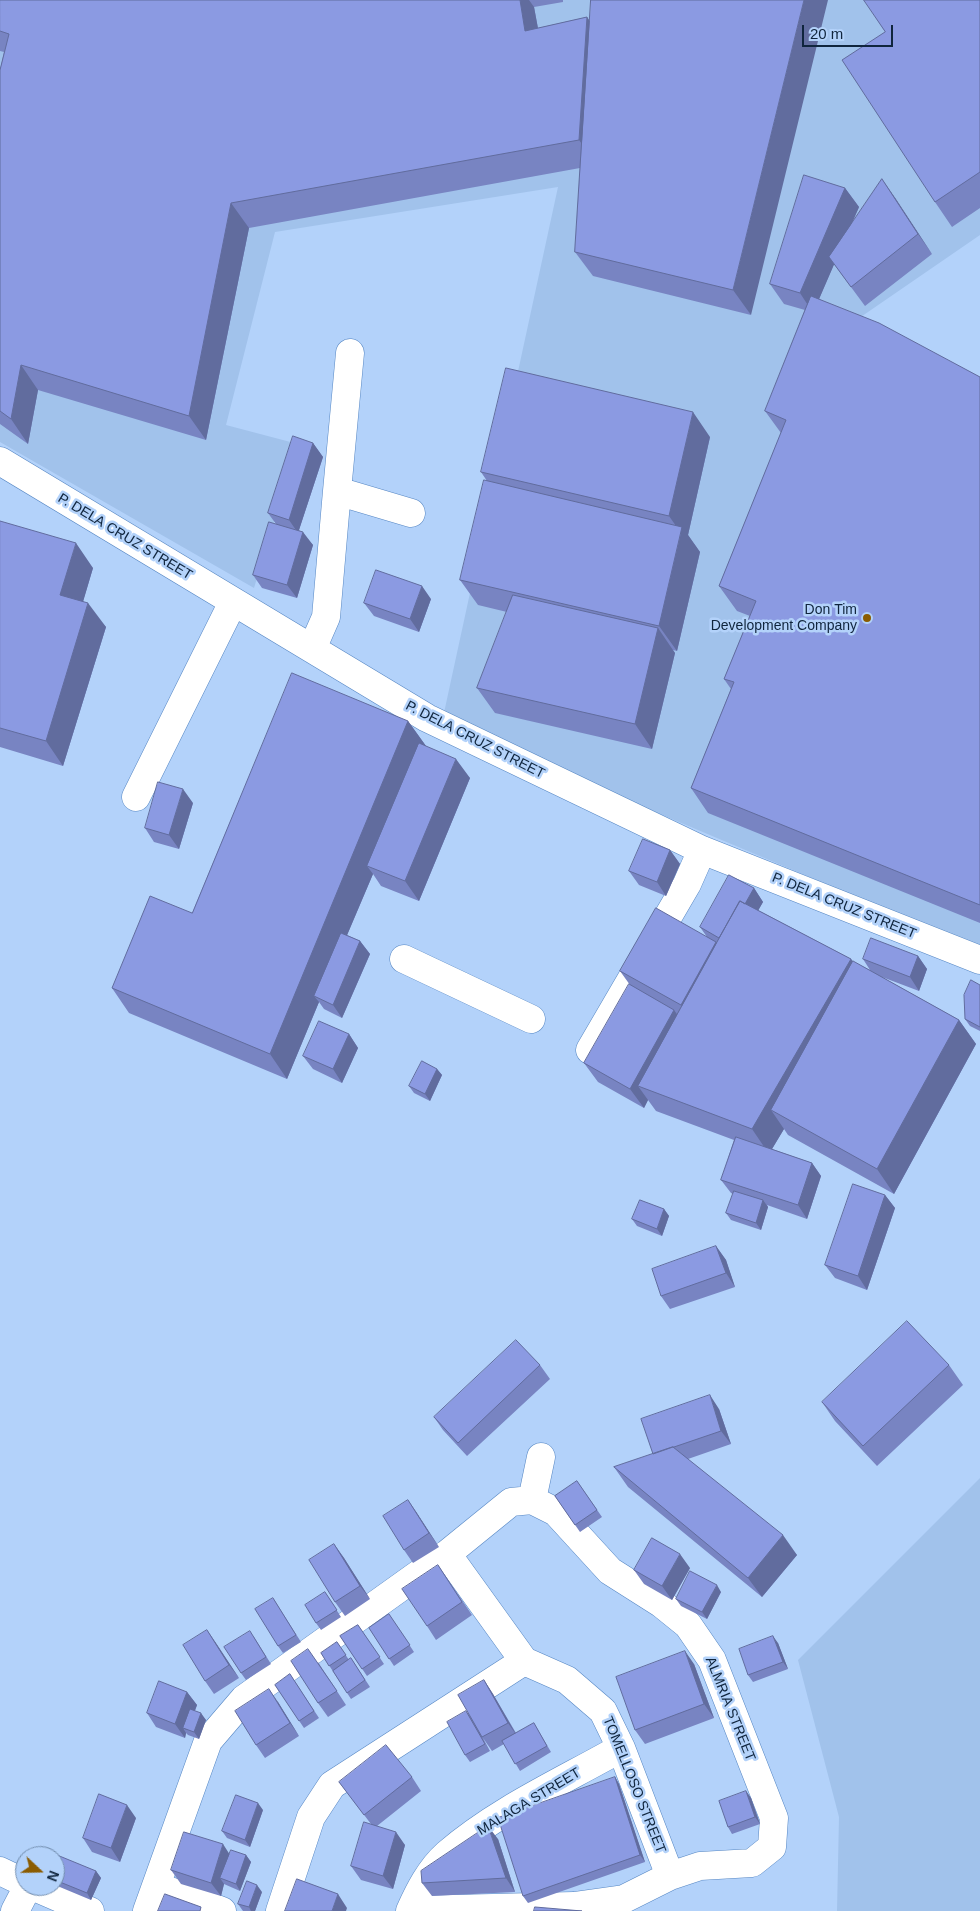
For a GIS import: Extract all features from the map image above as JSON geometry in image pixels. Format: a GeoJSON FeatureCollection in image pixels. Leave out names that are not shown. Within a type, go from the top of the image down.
{"type":"FeatureCollection","features":[{"type":"Feature","properties":{"kind":"street"},"geometry":{"type":"LineString","coordinates":[[312,649],[326,618],[350,352]]}},
{"type":"Feature","properties":{"kind":"street","name":"P. DELA CRUZ STREET"},"geometry":{"type":"LineString","coordinates":[[0,460],[427,718],[702,850],[980,960]]}},
{"type":"Feature","properties":{"kind":"street"},"geometry":{"type":"LineString","coordinates":[[336,491],[412,513]]}},
{"type":"Feature","properties":{"kind":"street"},"geometry":{"type":"LineString","coordinates":[[136,797],[233,602]]}},
{"type":"Feature","properties":{"kind":"street"},"geometry":{"type":"LineString","coordinates":[[590,1050],[687,884],[702,850]]}},
{"type":"Feature","properties":{"kind":"street"},"geometry":{"type":"LineString","coordinates":[[404,959],[531,1019]]}},
{"type":"Feature","properties":{"kind":"street"},"geometry":{"type":"LineString","coordinates":[[222,1911],[152,1899],[208,1741],[244,1699],[447,1554],[511,1502],[532,1500],[541,1457]]}},
{"type":"Feature","properties":{"kind":"street","name":"ALMRIA STREET"},"geometry":{"type":"LineString","coordinates":[[532,1500],[556,1512],[610,1571],[662,1604],[688,1625],[712,1660],[774,1818],[772,1847],[752,1863],[700,1866],[670,1876]]}},
{"type":"Feature","properties":{"kind":"street"},"geometry":{"type":"LineString","coordinates":[[280,1911],[311,1817],[332,1785],[524,1661],[447,1554]]}},
{"type":"Feature","properties":{"kind":"street","name":"TOMELLOSO STREET"},"geometry":{"type":"LineString","coordinates":[[524,1661],[567,1680],[603,1711],[621,1748],[670,1876]]}},
{"type":"Feature","properties":{"kind":"street","name":"MALAGA STREET"},"geometry":{"type":"LineString","coordinates":[[411,1910],[424,1882],[446,1854],[495,1819],[621,1748]]}},
{"type":"Feature","properties":{"kind":"street"},"geometry":{"type":"LineString","coordinates":[[0,1870],[15,1877]]}},
{"type":"Feature","properties":{"kind":"street"},"geometry":{"type":"LineString","coordinates":[[411,1910],[574,1906],[624,1899],[670,1876]]}},
{"type":"Feature","properties":{"kind":"street"},"geometry":{"type":"LineString","coordinates":[[15,1911],[23,1896]]}},
{"type":"Feature","properties":{"kind":"street"},"geometry":{"type":"LineString","coordinates":[[55,1896],[90,1911]]}},
{"type":"Feature","properties":{"kind":"shaded area"},"geometry":{"type":"Polygon","coordinates":[[[0,0],[980,0],[980,235],[852,323],[980,385],[980,949],[442,722],[558,187],[275,232],[226,425],[298,444],[254,588],[0,442],[0,0]]]}},
{"type":"Feature","properties":{"kind":"shaded area"},"geometry":{"type":"Polygon","coordinates":[[[980,1478],[980,1911],[837,1911],[839,1817],[798,1660],[980,1478]]]}},
{"type":"Feature","properties":{"kind":"building"},"geometry":{"type":"Polygon","coordinates":[[[0,0],[520,0],[525,31],[587,17],[579,140],[231,203],[189,416],[21,365],[11,419],[0,411],[0,70],[9,34],[0,31],[0,0]]]}},
{"type":"Feature","properties":{"kind":"building"},"geometry":{"type":"Polygon","coordinates":[[[591,0],[804,0],[733,290],[575,252],[591,0]]]}},
{"type":"Feature","properties":{"kind":"building"},"geometry":{"type":"Polygon","coordinates":[[[864,0],[980,0],[980,172],[935,202],[842,60],[885,32],[864,0]]]}},
{"type":"Feature","properties":{"kind":"building"},"geometry":{"type":"Polygon","coordinates":[[[804,175],[845,188],[800,293],[770,284],[804,175]]]}},
{"type":"Feature","properties":{"kind":"building"},"geometry":{"type":"Polygon","coordinates":[[[882,179],[918,234],[851,287],[829,257],[882,179]]]}},
{"type":"Feature","properties":{"kind":"building","name":"Don Tim Development Company"},"geometry":{"type":"Polygon","coordinates":[[[811,296],[879,323],[980,377],[980,905],[691,788],[734,682],[724,679],[756,601],[719,586],[786,420],[765,411],[811,296]]]}},
{"type":"Feature","properties":{"kind":"building"},"geometry":{"type":"Polygon","coordinates":[[[506,368],[693,412],[669,516],[481,472],[506,368]]]}},
{"type":"Feature","properties":{"kind":"building"},"geometry":{"type":"Polygon","coordinates":[[[293,436],[313,443],[289,520],[268,513],[293,436]]]}},
{"type":"Feature","properties":{"kind":"building"},"geometry":{"type":"Polygon","coordinates":[[[484,480],[682,527],[659,626],[460,580],[484,480]]]}},
{"type":"Feature","properties":{"kind":"building"},"geometry":{"type":"Polygon","coordinates":[[[0,521],[76,543],[60,595],[88,603],[46,741],[0,728],[0,521]]]}},
{"type":"Feature","properties":{"kind":"building"},"geometry":{"type":"Polygon","coordinates":[[[269,522],[303,532],[287,585],[253,575],[269,522]]]}},
{"type":"Feature","properties":{"kind":"building"},"geometry":{"type":"Polygon","coordinates":[[[376,570],[422,586],[410,619],[364,603],[376,570]]]}},
{"type":"Feature","properties":{"kind":"building"},"geometry":{"type":"Polygon","coordinates":[[[513,595],[658,628],[635,724],[477,688],[513,595]]]}},
{"type":"Feature","properties":{"kind":"building"},"geometry":{"type":"Polygon","coordinates":[[[292,673],[408,721],[270,1054],[112,988],[150,896],[192,913],[292,673]]]}},
{"type":"Feature","properties":{"kind":"building"},"geometry":{"type":"Polygon","coordinates":[[[419,743],[456,759],[405,881],[367,866],[419,743]]]}},
{"type":"Feature","properties":{"kind":"building"},"geometry":{"type":"Polygon","coordinates":[[[158,782],[183,789],[169,835],[145,828],[158,782]]]}},
{"type":"Feature","properties":{"kind":"building"},"geometry":{"type":"Polygon","coordinates":[[[643,839],[670,850],[657,882],[629,871],[643,839]]]}},
{"type":"Feature","properties":{"kind":"building"},"geometry":{"type":"Polygon","coordinates":[[[729,875],[754,888],[745,904],[740,901],[719,938],[700,927],[729,875]]]}},
{"type":"Feature","properties":{"kind":"building"},"geometry":{"type":"Polygon","coordinates":[[[740,901],[851,959],[752,1129],[638,1086],[740,901]]]}},
{"type":"Feature","properties":{"kind":"building"},"geometry":{"type":"Polygon","coordinates":[[[656,908],[716,942],[681,1005],[620,971],[656,908]]]}},
{"type":"Feature","properties":{"kind":"building"},"geometry":{"type":"Polygon","coordinates":[[[341,933],[360,941],[333,1005],[314,996],[341,933]]]}},
{"type":"Feature","properties":{"kind":"building"},"geometry":{"type":"Polygon","coordinates":[[[871,938],[918,956],[910,977],[863,959],[871,938]]]}},
{"type":"Feature","properties":{"kind":"building"},"geometry":{"type":"Polygon","coordinates":[[[853,961],[959,1020],[877,1169],[771,1110],[853,961]]]}},
{"type":"Feature","properties":{"kind":"building"},"geometry":{"type":"Polygon","coordinates":[[[971,980],[980,985],[980,1027],[965,1019],[964,995],[971,980]]]}},
{"type":"Feature","properties":{"kind":"building"},"geometry":{"type":"Polygon","coordinates":[[[629,984],[674,1010],[630,1089],[584,1063],[629,984]]]}},
{"type":"Feature","properties":{"kind":"building"},"geometry":{"type":"Polygon","coordinates":[[[319,1021],[349,1034],[333,1069],[303,1056],[319,1021]]]}},
{"type":"Feature","properties":{"kind":"building"},"geometry":{"type":"Polygon","coordinates":[[[422,1061],[437,1069],[425,1094],[409,1086],[422,1061]]]}},
{"type":"Feature","properties":{"kind":"building"},"geometry":{"type":"Polygon","coordinates":[[[736,1137],[812,1163],[798,1205],[721,1180],[736,1137]]]}},
{"type":"Feature","properties":{"kind":"building"},"geometry":{"type":"Polygon","coordinates":[[[853,1184],[885,1195],[858,1276],[825,1265],[853,1184]]]}},
{"type":"Feature","properties":{"kind":"building"},"geometry":{"type":"Polygon","coordinates":[[[734,1191],[763,1200],[756,1223],[726,1213],[734,1191]]]}},
{"type":"Feature","properties":{"kind":"building"},"geometry":{"type":"Polygon","coordinates":[[[640,1200],[664,1209],[657,1229],[632,1219],[640,1200]]]}},
{"type":"Feature","properties":{"kind":"building"},"geometry":{"type":"Polygon","coordinates":[[[716,1246],[726,1273],[661,1296],[652,1269],[716,1246]]]}},
{"type":"Feature","properties":{"kind":"building"},"geometry":{"type":"Polygon","coordinates":[[[907,1321],[949,1365],[863,1446],[822,1402],[907,1321]]]}},
{"type":"Feature","properties":{"kind":"building"},"geometry":{"type":"Polygon","coordinates":[[[516,1340],[540,1365],[458,1443],[434,1417],[516,1340]]]}},
{"type":"Feature","properties":{"kind":"building"},"geometry":{"type":"Polygon","coordinates":[[[710,1395],[721,1431],[653,1454],[641,1419],[710,1395]]]}},
{"type":"Feature","properties":{"kind":"building"},"geometry":{"type":"Polygon","coordinates":[[[673,1447],[783,1535],[748,1578],[614,1467],[673,1447]]]}},
{"type":"Feature","properties":{"kind":"building"},"geometry":{"type":"Polygon","coordinates":[[[577,1481],[597,1510],[575,1525],[555,1496],[577,1481]]]}},
{"type":"Feature","properties":{"kind":"building"},"geometry":{"type":"Polygon","coordinates":[[[408,1500],[429,1533],[404,1550],[383,1516],[408,1500]]]}},
{"type":"Feature","properties":{"kind":"building"},"geometry":{"type":"Polygon","coordinates":[[[652,1538],[680,1554],[662,1586],[634,1570],[652,1538]]]}},
{"type":"Feature","properties":{"kind":"building"},"geometry":{"type":"Polygon","coordinates":[[[334,1544],[360,1586],[335,1602],[309,1560],[334,1544]]]}},
{"type":"Feature","properties":{"kind":"building"},"geometry":{"type":"Polygon","coordinates":[[[438,1565],[462,1602],[427,1626],[402,1589],[438,1565]]]}},
{"type":"Feature","properties":{"kind":"building"},"geometry":{"type":"Polygon","coordinates":[[[690,1571],[717,1585],[702,1612],[676,1599],[690,1571]]]}},
{"type":"Feature","properties":{"kind":"building"},"geometry":{"type":"Polygon","coordinates":[[[325,1592],[337,1610],[316,1623],[305,1605],[325,1592]]]}},
{"type":"Feature","properties":{"kind":"building"},"geometry":{"type":"Polygon","coordinates":[[[273,1598],[296,1635],[278,1646],[255,1609],[273,1598]]]}},
{"type":"Feature","properties":{"kind":"building"},"geometry":{"type":"Polygon","coordinates":[[[389,1614],[410,1645],[389,1659],[369,1628],[389,1614]]]}},
{"type":"Feature","properties":{"kind":"building"},"geometry":{"type":"Polygon","coordinates":[[[358,1625],[380,1657],[362,1669],[340,1636],[358,1625]]]}},
{"type":"Feature","properties":{"kind":"building"},"geometry":{"type":"Polygon","coordinates":[[[207,1630],[229,1665],[205,1681],[183,1645],[207,1630]]]}},
{"type":"Feature","properties":{"kind":"building"},"geometry":{"type":"Polygon","coordinates":[[[250,1631],[266,1657],[241,1673],[224,1647],[250,1631]]]}},
{"type":"Feature","properties":{"kind":"building"},"geometry":{"type":"Polygon","coordinates":[[[773,1636],[783,1662],[748,1675],[739,1649],[773,1636]]]}},
{"type":"Feature","properties":{"kind":"building"},"geometry":{"type":"Polygon","coordinates":[[[337,1642],[346,1655],[329,1666],[321,1653],[337,1642]]]}},
{"type":"Feature","properties":{"kind":"building"},"geometry":{"type":"Polygon","coordinates":[[[308,1649],[337,1691],[318,1703],[291,1661],[308,1649]]]}},
{"type":"Feature","properties":{"kind":"building"},"geometry":{"type":"Polygon","coordinates":[[[685,1651],[704,1704],[635,1730],[616,1677],[685,1651]]]}},
{"type":"Feature","properties":{"kind":"building"},"geometry":{"type":"Polygon","coordinates":[[[351,1658],[365,1680],[347,1693],[333,1671],[351,1658]]]}},
{"type":"Feature","properties":{"kind":"building"},"geometry":{"type":"Polygon","coordinates":[[[290,1674],[314,1711],[299,1721],[275,1685],[290,1674]]]}},
{"type":"Feature","properties":{"kind":"building"},"geometry":{"type":"Polygon","coordinates":[[[484,1680],[508,1723],[482,1737],[458,1695],[484,1680]]]}},
{"type":"Feature","properties":{"kind":"building"},"geometry":{"type":"Polygon","coordinates":[[[159,1681],[187,1692],[175,1724],[147,1713],[159,1681]]]}},
{"type":"Feature","properties":{"kind":"building"},"geometry":{"type":"Polygon","coordinates":[[[269,1689],[290,1723],[256,1745],[235,1711],[269,1689]]]}},
{"type":"Feature","properties":{"kind":"building"},"geometry":{"type":"Polygon","coordinates":[[[190,1709],[201,1713],[194,1732],[183,1728],[190,1709]]]}},
{"type":"Feature","properties":{"kind":"building"},"geometry":{"type":"Polygon","coordinates":[[[466,1711],[485,1744],[465,1755],[447,1722],[466,1711]]]}},
{"type":"Feature","properties":{"kind":"building"},"geometry":{"type":"Polygon","coordinates":[[[534,1723],[547,1746],[515,1764],[502,1741],[534,1723]]]}},
{"type":"Feature","properties":{"kind":"building"},"geometry":{"type":"Polygon","coordinates":[[[386,1745],[412,1777],[364,1815],[339,1782],[386,1745]]]}},
{"type":"Feature","properties":{"kind":"building"},"geometry":{"type":"Polygon","coordinates":[[[615,1777],[640,1855],[523,1896],[498,1818],[615,1777]]]}},
{"type":"Feature","properties":{"kind":"building"},"geometry":{"type":"Polygon","coordinates":[[[746,1791],[755,1817],[728,1827],[719,1801],[746,1791]]]}},
{"type":"Feature","properties":{"kind":"building"},"geometry":{"type":"Polygon","coordinates":[[[99,1794],[127,1805],[111,1848],[83,1838],[99,1794]]]}},
{"type":"Feature","properties":{"kind":"building"},"geometry":{"type":"Polygon","coordinates":[[[236,1795],[258,1803],[245,1840],[222,1831],[236,1795]]]}},
{"type":"Feature","properties":{"kind":"building"},"geometry":{"type":"Polygon","coordinates":[[[364,1822],[396,1832],[383,1876],[351,1866],[364,1822]]]}},
{"type":"Feature","properties":{"kind":"building"},"geometry":{"type":"Polygon","coordinates":[[[488,1826],[506,1878],[422,1883],[421,1871],[488,1826]]]}},
{"type":"Feature","properties":{"kind":"building"},"geometry":{"type":"Polygon","coordinates":[[[184,1832],[223,1844],[211,1883],[171,1870],[184,1832]]]}},
{"type":"Feature","properties":{"kind":"building"},"geometry":{"type":"Polygon","coordinates":[[[231,1850],[246,1855],[236,1884],[220,1878],[231,1850]]]}},
{"type":"Feature","properties":{"kind":"building"},"geometry":{"type":"Polygon","coordinates":[[[65,1858],[96,1871],[87,1893],[65,1884],[65,1858]]]}},
{"type":"Feature","properties":{"kind":"building"},"geometry":{"type":"Polygon","coordinates":[[[297,1879],[338,1894],[332,1911],[285,1911],[297,1879]]]}},
{"type":"Feature","properties":{"kind":"building"},"geometry":{"type":"Polygon","coordinates":[[[247,1881],[257,1885],[249,1907],[238,1904],[247,1881]]]}},
{"type":"Feature","properties":{"kind":"building"},"geometry":{"type":"Polygon","coordinates":[[[165,1894],[201,1907],[200,1911],[158,1911],[165,1894]]]}},
{"type":"Feature","properties":{"kind":"building"},"geometry":{"type":"Polygon","coordinates":[[[535,1907],[582,1911],[534,1911],[535,1907]]]}},
{"type":"Feature","properties":{"kind":"place","name":"Don Tim Development Company"},"geometry":{"type":"Point","coordinates":[867,618]}}]}
